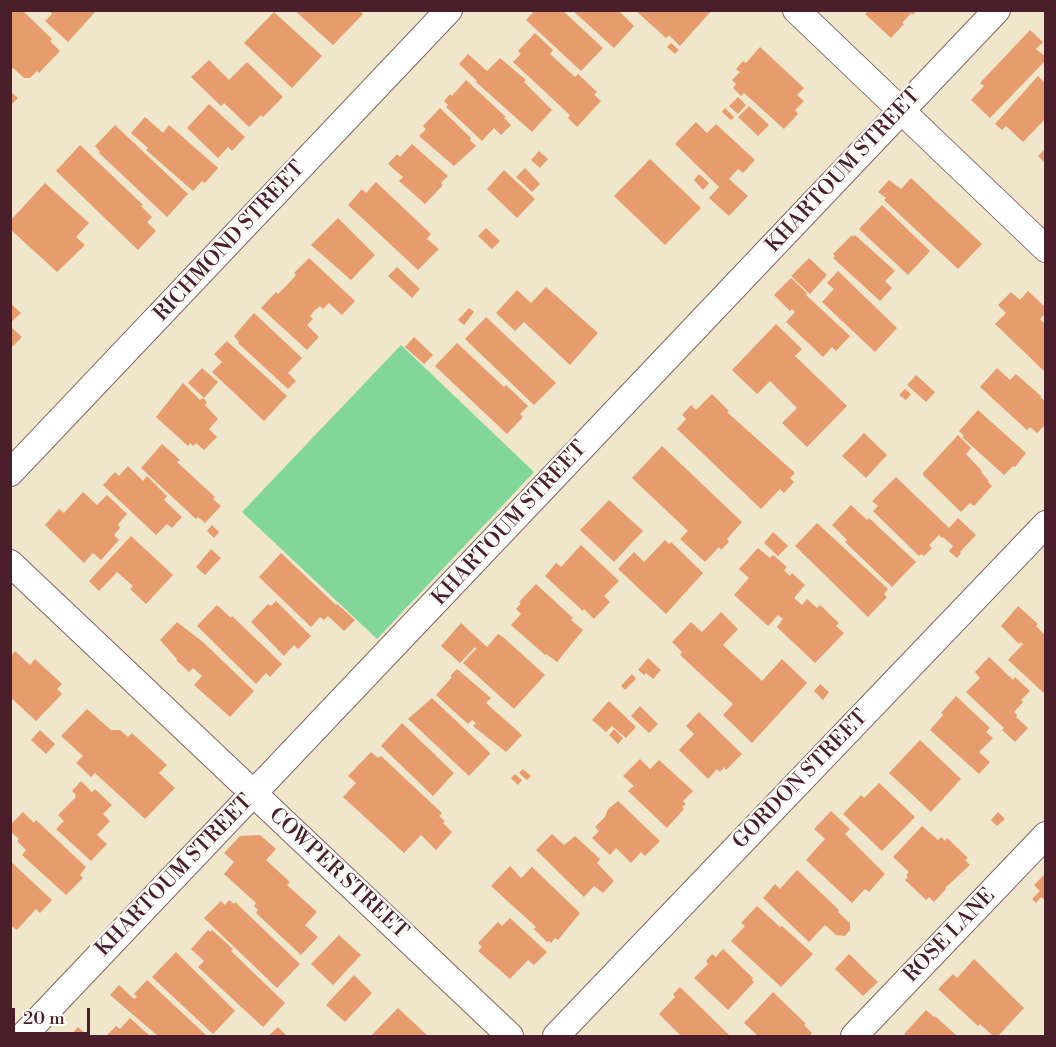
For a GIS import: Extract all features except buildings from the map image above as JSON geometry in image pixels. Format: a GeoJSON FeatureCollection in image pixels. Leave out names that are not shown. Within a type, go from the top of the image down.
{"type":"FeatureCollection","features":[{"type":"Feature","properties":{"kind":"street","name":"RICHMOND STREET"},"geometry":{"type":"LineString","coordinates":[[10,473],[449,10]]}},
{"type":"Feature","properties":{"kind":"street"},"geometry":{"type":"LineString","coordinates":[[796,10],[1046,249]]}},
{"type":"Feature","properties":{"kind":"street","name":"KHARTOUM STREET"},"geometry":{"type":"LineString","coordinates":[[23,1036],[997,10]]}},
{"type":"Feature","properties":{"kind":"street","name":"GORDON STREET"},"geometry":{"type":"LineString","coordinates":[[556,1036],[1046,524]]}},
{"type":"Feature","properties":{"kind":"street","name":"COWPER STREET"},"geometry":{"type":"LineString","coordinates":[[10,563],[510,1036]]}},
{"type":"Feature","properties":{"kind":"street","name":"ROSE LANE"},"geometry":{"type":"LineString","coordinates":[[854,1036],[1046,835]]}},
{"type":"Feature","properties":{"kind":"green space"},"geometry":{"type":"Polygon","coordinates":[[[401,345],[534,472],[377,639],[242,512],[401,345]]]}}]}
